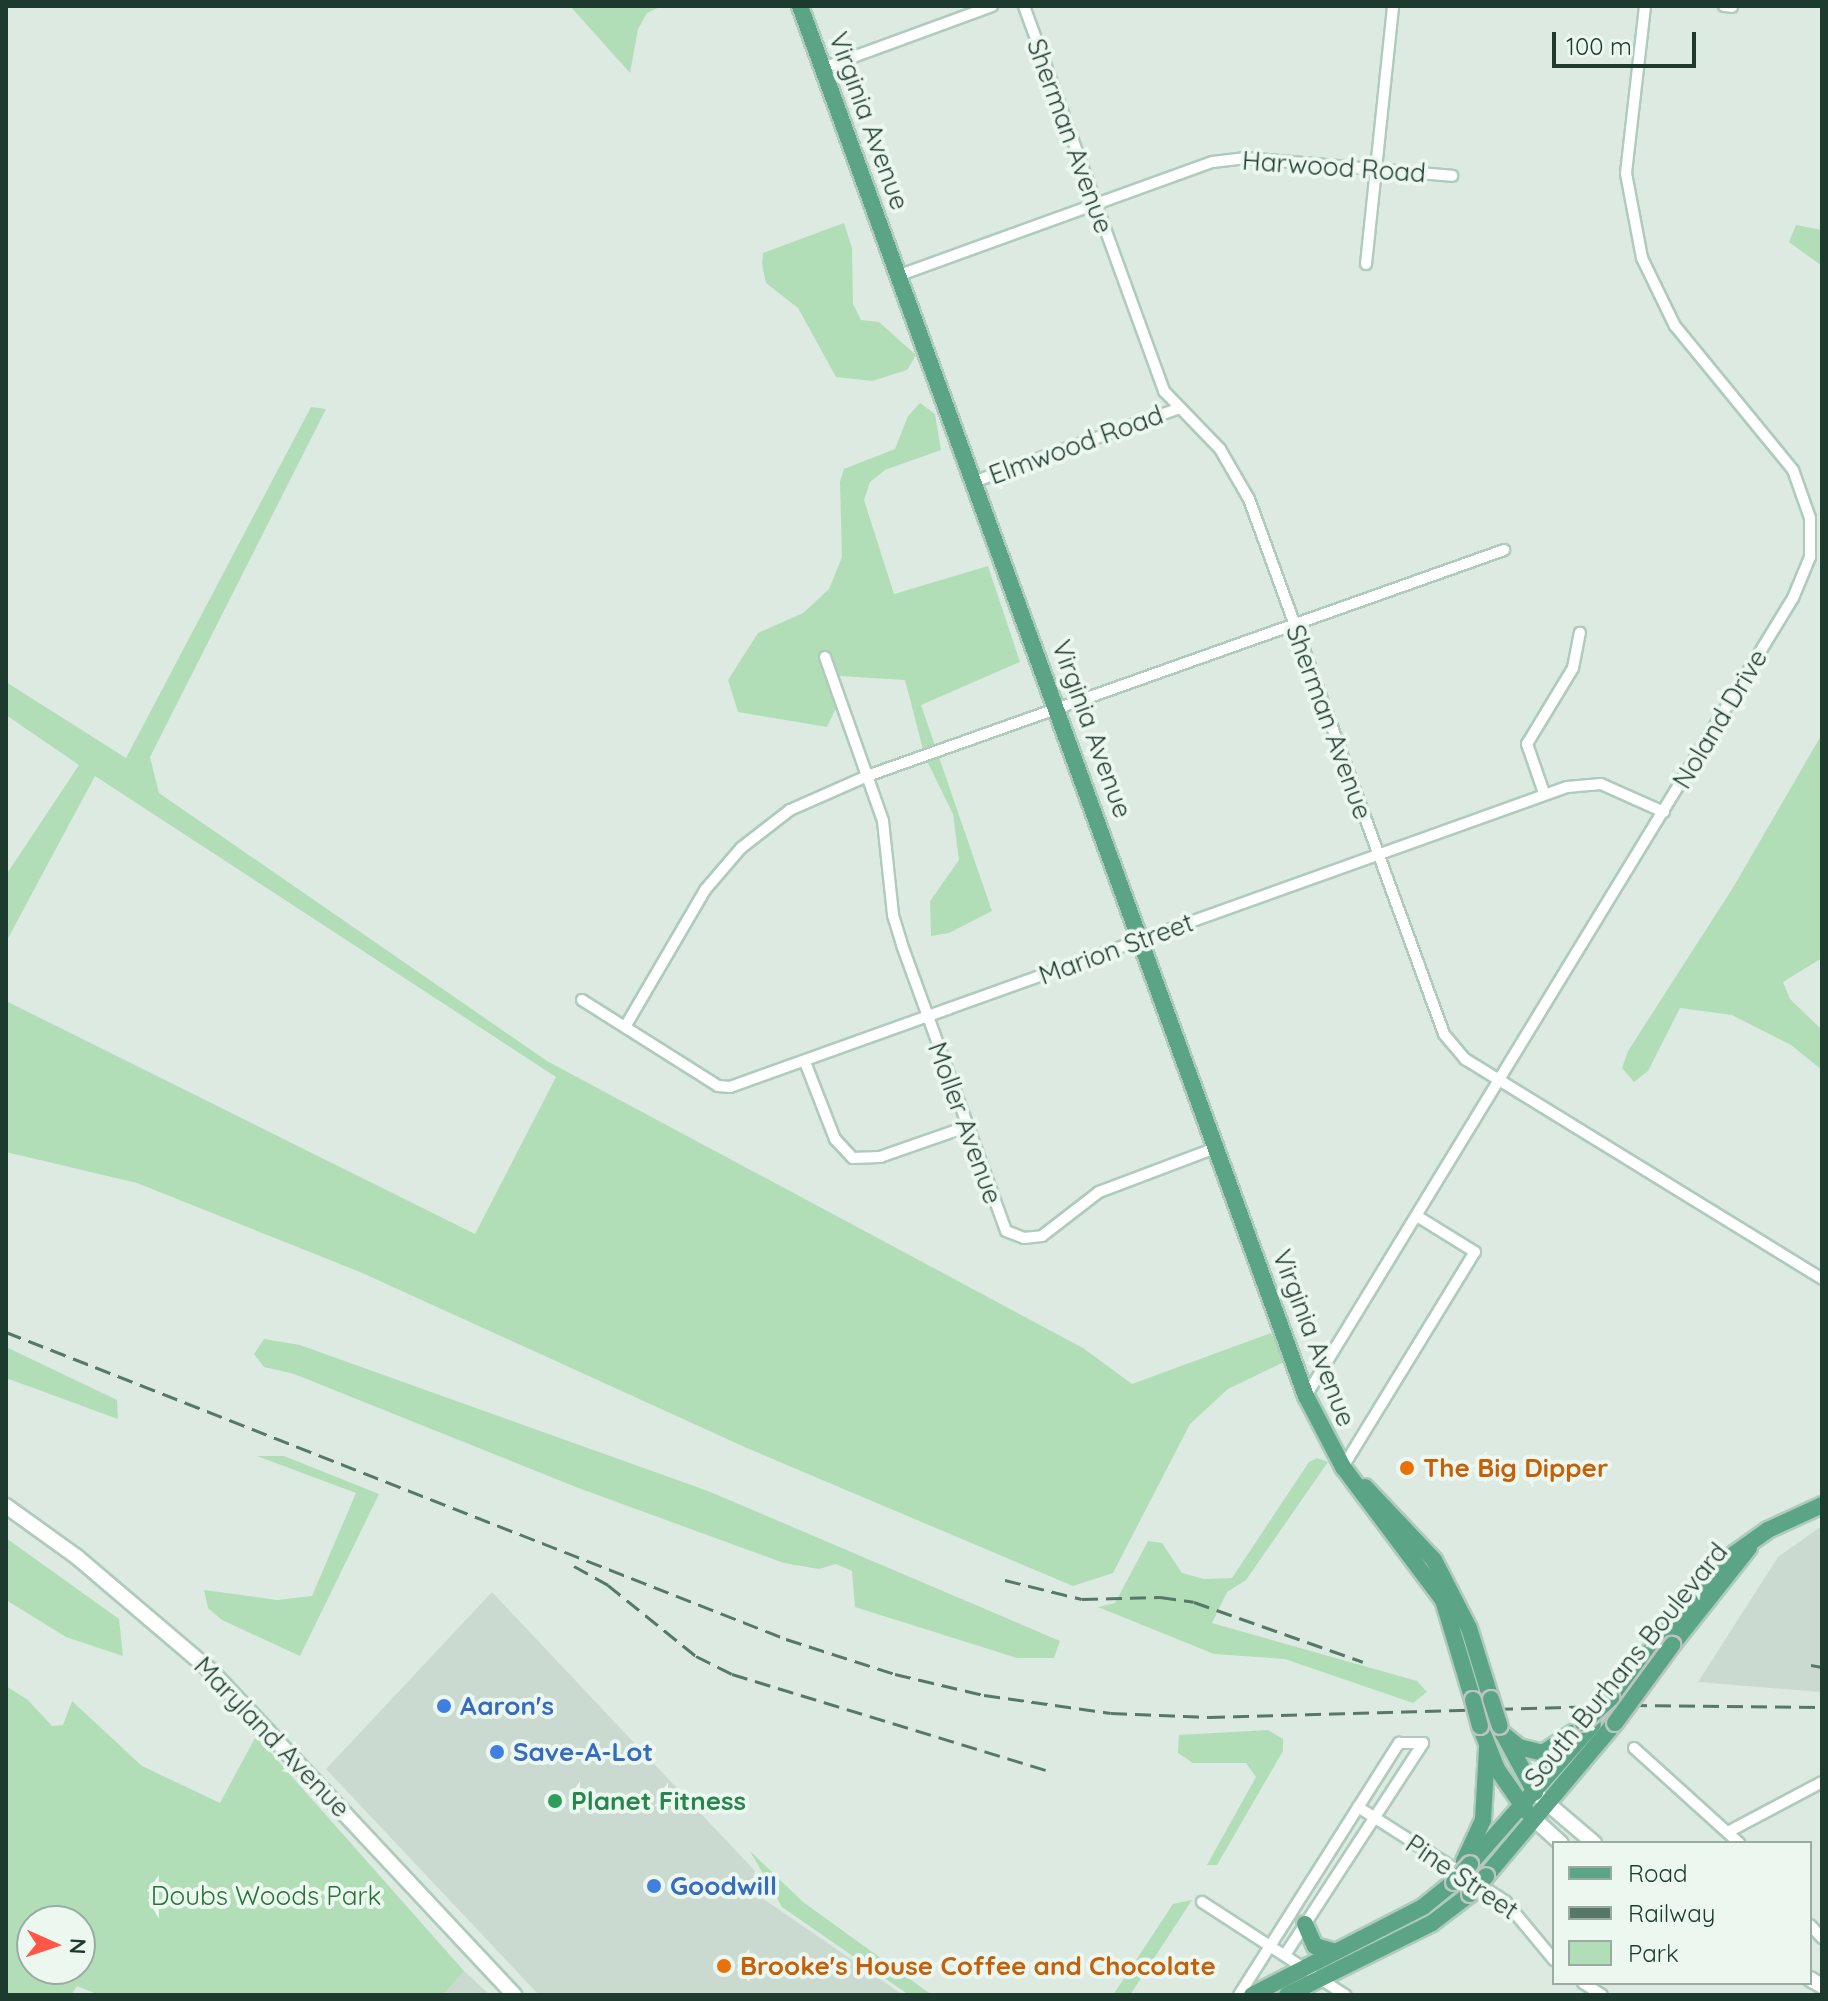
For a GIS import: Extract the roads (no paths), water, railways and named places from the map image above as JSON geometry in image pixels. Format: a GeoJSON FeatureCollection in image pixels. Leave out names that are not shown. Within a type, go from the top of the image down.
{"type":"FeatureCollection","features":[{"type":"Feature","properties":{"kind":"main road","name":"Virginia Avenue"},"geometry":{"type":"LineString","coordinates":[[800,6],[1143,939],[1306,1396],[1343,1467],[1443,1600],[1487,1748],[1522,1806],[1559,1841]]}},
{"type":"Feature","properties":{"kind":"main road","name":"Virginia Avenue"},"geometry":{"type":"LineString","coordinates":[[1343,1467],[1411,1530],[1434,1560],[1469,1628],[1502,1730],[1540,1798],[1592,1841]]}},
{"type":"Feature","properties":{"kind":"main road","name":"South Burhans Boulevard"},"geometry":{"type":"LineString","coordinates":[[1287,1995],[1432,1923],[1470,1894],[1534,1819],[1540,1798],[1588,1723],[1667,1640],[1754,1540],[1822,1505]]}},
{"type":"Feature","properties":{"kind":"main road","name":"Maryland Avenue"},"geometry":{"type":"LineString","coordinates":[[6,1506],[89,1567],[211,1671],[514,1995]]}},
{"type":"Feature","properties":{"kind":"main road","name":"South Burhans Boulevard"},"geometry":{"type":"LineString","coordinates":[[1540,1798],[1615,1723],[1667,1640]]}},
{"type":"Feature","properties":{"kind":"main road"},"geometry":{"type":"LineString","coordinates":[[1502,1730],[1519,1747],[1543,1753],[1558,1748],[1588,1723]]}},
{"type":"Feature","properties":{"kind":"main road"},"geometry":{"type":"LineString","coordinates":[[1467,1863],[1483,1820],[1487,1748]]}},
{"type":"Feature","properties":{"kind":"main road"},"geometry":{"type":"LineString","coordinates":[[1252,1995],[1439,1896],[1522,1806],[1540,1798]]}},
{"type":"Feature","properties":{"kind":"main road"},"geometry":{"type":"LineString","coordinates":[[1305,1924],[1315,1946],[1333,1951]]}},
{"type":"Feature","properties":{"kind":"street"},"geometry":{"type":"LineString","coordinates":[[823,68],[992,6]]}},
{"type":"Feature","properties":{"kind":"street","name":"Sherman Avenue"},"geometry":{"type":"LineString","coordinates":[[1024,6],[1155,370],[1177,409],[1209,436],[1240,478],[1444,1034],[1465,1059],[1822,1279]]}},
{"type":"Feature","properties":{"kind":"street"},"geometry":{"type":"LineString","coordinates":[[1366,264],[1393,6]]}},
{"type":"Feature","properties":{"kind":"street","name":"Noland Drive"},"geometry":{"type":"LineString","coordinates":[[1306,1396],[1793,598],[1812,538],[1807,502],[1793,470],[1675,326],[1642,258],[1626,173],[1645,6]]}},
{"type":"Feature","properties":{"kind":"street"},"geometry":{"type":"LineString","coordinates":[[1724,6],[1732,7]]}},
{"type":"Feature","properties":{"kind":"street","name":"Harwood Road"},"geometry":{"type":"LineString","coordinates":[[900,275],[1228,159],[1452,176]]}},
{"type":"Feature","properties":{"kind":"street","name":"Elmwood Road"},"geometry":{"type":"LineString","coordinates":[[976,481],[1177,409]]}},
{"type":"Feature","properties":{"kind":"street"},"geometry":{"type":"LineString","coordinates":[[625,1027],[705,890],[741,848],[790,810],[867,776],[1060,712],[1504,550]]}},
{"type":"Feature","properties":{"kind":"street"},"geometry":{"type":"LineString","coordinates":[[1544,793],[1527,744],[1573,668],[1580,633]]}},
{"type":"Feature","properties":{"kind":"street","name":"Moller Avenue"},"geometry":{"type":"LineString","coordinates":[[825,657],[883,821],[893,915],[966,1127],[1006,1231],[1024,1238],[1042,1236],[1113,1185],[1218,1147]]}},
{"type":"Feature","properties":{"kind":"street","name":"Marion Street"},"geometry":{"type":"LineString","coordinates":[[582,1000],[724,1088],[805,1062],[1544,793],[1601,784],[1664,812]]}},
{"type":"Feature","properties":{"kind":"street"},"geometry":{"type":"LineString","coordinates":[[805,1062],[835,1139],[853,1158],[880,1157],[966,1127]]}},
{"type":"Feature","properties":{"kind":"street"},"geometry":{"type":"LineString","coordinates":[[1343,1467],[1475,1252],[1417,1216]]}},
{"type":"Feature","properties":{"kind":"street"},"geometry":{"type":"LineString","coordinates":[[1239,1995],[1399,1743],[1423,1743],[1285,1955]]}},
{"type":"Feature","properties":{"kind":"street"},"geometry":{"type":"LineString","coordinates":[[1634,1748],[1737,1841]]}},
{"type":"Feature","properties":{"kind":"street"},"geometry":{"type":"LineString","coordinates":[[1728,1832],[1822,1782]]}},
{"type":"Feature","properties":{"kind":"street","name":"Pine Street"},"geometry":{"type":"LineString","coordinates":[[1358,1807],[1505,1901],[1552,1958]]}},
{"type":"Feature","properties":{"kind":"street"},"geometry":{"type":"LineString","coordinates":[[1202,1902],[1345,1995]]}},
{"type":"Feature","properties":{"kind":"railway"},"geometry":{"type":"LineString","coordinates":[[6,1332],[786,1639],[895,1674],[984,1695],[1111,1713],[1209,1717],[1631,1705],[1822,1707]]}},
{"type":"Feature","properties":{"kind":"railway"},"geometry":{"type":"LineString","coordinates":[[574,1566],[608,1585],[696,1656],[732,1674],[1049,1771]]}},
{"type":"Feature","properties":{"kind":"railway"},"geometry":{"type":"LineString","coordinates":[[1005,1580],[1082,1599],[1160,1597],[1194,1602],[1363,1662]]}},
{"type":"Feature","properties":{"kind":"railway"},"geometry":{"type":"LineString","coordinates":[[1811,1665],[1822,1667]]}},
{"type":"Feature","properties":{"kind":"place","name":"The Big Dipper"},"geometry":{"type":"Point","coordinates":[1407,1468]}},
{"type":"Feature","properties":{"kind":"place","name":"Aaron's"},"geometry":{"type":"Point","coordinates":[444,1706]}},
{"type":"Feature","properties":{"kind":"place","name":"Save-A-Lot"},"geometry":{"type":"Point","coordinates":[497,1752]}},
{"type":"Feature","properties":{"kind":"place","name":"Planet Fitness"},"geometry":{"type":"Point","coordinates":[555,1801]}},
{"type":"Feature","properties":{"kind":"place","name":"Goodwill"},"geometry":{"type":"Point","coordinates":[654,1886]}},
{"type":"Feature","properties":{"kind":"place","name":"Brooke's House Coffee and Chocolate"},"geometry":{"type":"Point","coordinates":[724,1966]}},
{"type":"Feature","properties":{"kind":"park label","name":"Doubs Woods Park"},"geometry":{"type":"Point","coordinates":[266,1896]}}]}
